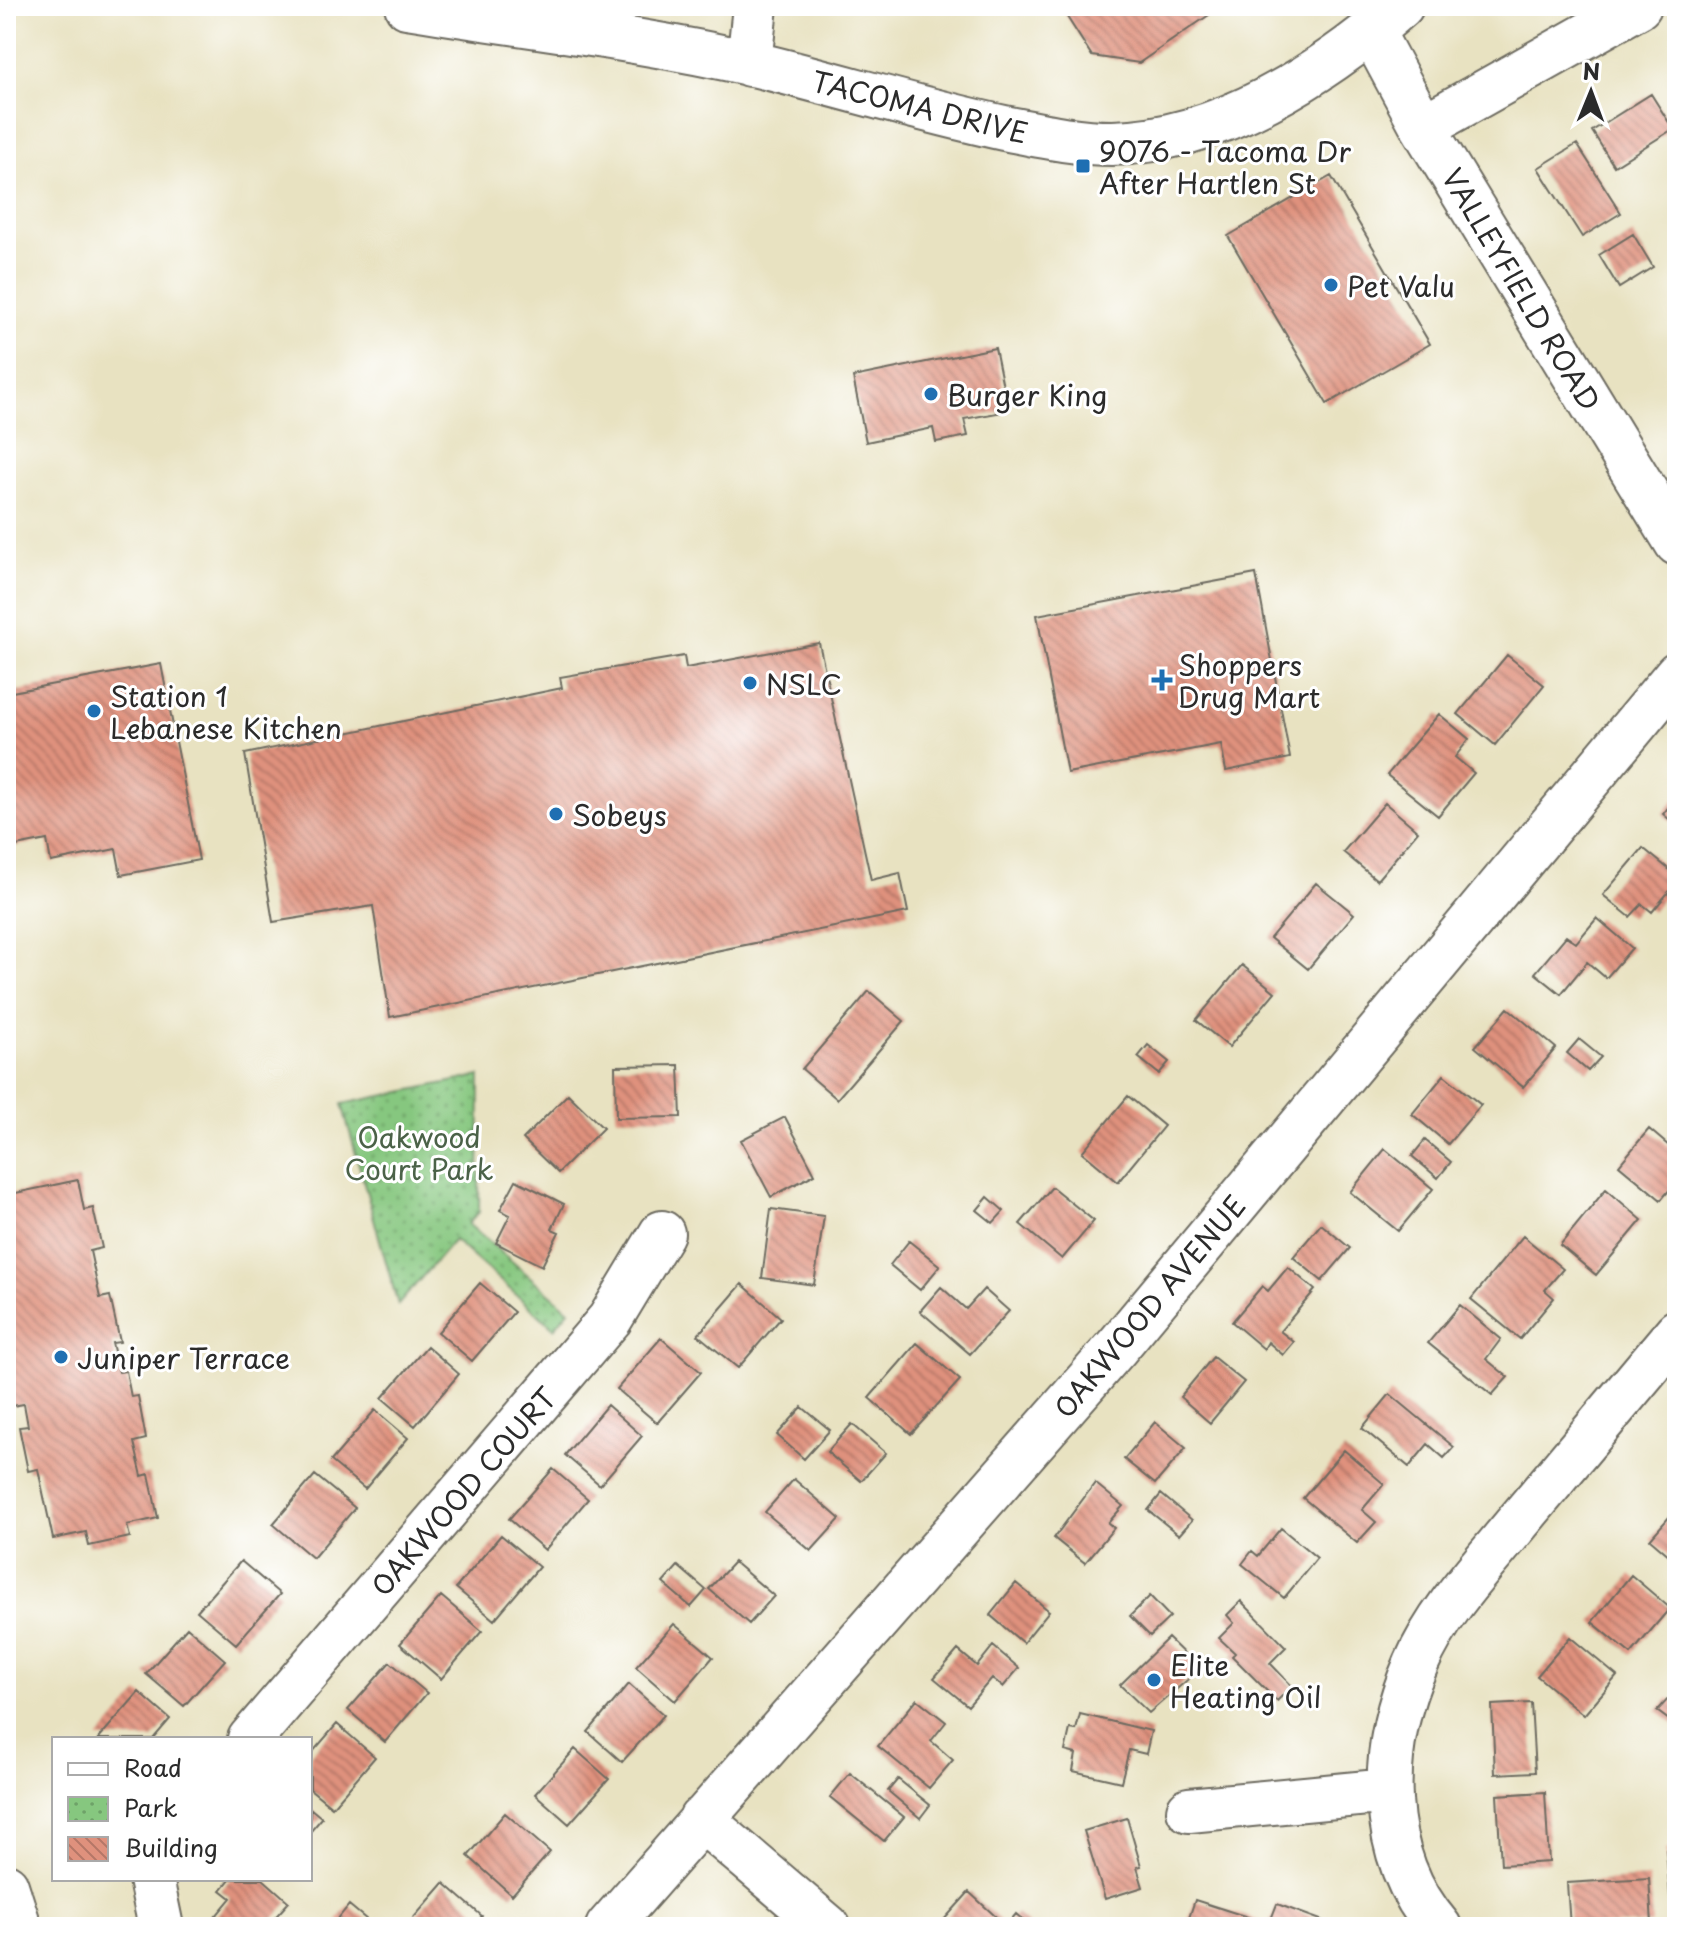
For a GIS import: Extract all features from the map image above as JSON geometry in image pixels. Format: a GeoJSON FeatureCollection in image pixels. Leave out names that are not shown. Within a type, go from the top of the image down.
{"type":"FeatureCollection","features":[{"type":"Feature","properties":{"kind":"main road","name":"TACOMA DRIVE"},"geometry":{"type":"LineString","coordinates":[[407,6],[749,64],[971,121],[1065,140],[1112,143],[1150,139],[1197,128],[1263,101],[1386,19]]}},
{"type":"Feature","properties":{"kind":"main road"},"geometry":{"type":"LineString","coordinates":[[749,64],[755,6]]}},
{"type":"Feature","properties":{"kind":"main road"},"geometry":{"type":"LineString","coordinates":[[1423,127],[1639,6]]}},
{"type":"Feature","properties":{"kind":"main road","name":"VALLEYFIELD ROAD"},"geometry":{"type":"LineString","coordinates":[[1386,19],[1423,127],[1677,543]]}},
{"type":"Feature","properties":{"kind":"main road","name":"OAKWOOD AVENUE"},"geometry":{"type":"LineString","coordinates":[[608,1927],[1117,1347],[1677,674]]}},
{"type":"Feature","properties":{"kind":"main road","name":"OAKWOOD COURT"},"geometry":{"type":"LineString","coordinates":[[252,1737],[610,1319],[662,1233]]}},
{"type":"Feature","properties":{"kind":"main road"},"geometry":{"type":"LineString","coordinates":[[1439,1927],[1405,1872],[1395,1838],[1389,1791],[1400,1704],[1417,1661],[1442,1619],[1481,1567],[1677,1332]]}},
{"type":"Feature","properties":{"kind":"main road"},"geometry":{"type":"LineString","coordinates":[[1189,1810],[1389,1791]]}},
{"type":"Feature","properties":{"kind":"main road"},"geometry":{"type":"LineString","coordinates":[[701,1819],[828,1927]]}},
{"type":"Feature","properties":{"kind":"main road"},"geometry":{"type":"LineString","coordinates":[[151,1881],[161,1927]]}},
{"type":"Feature","properties":{"kind":"main road"},"geometry":{"type":"LineString","coordinates":[[6,1886],[19,1927]]}},
{"type":"Feature","properties":{"kind":"green space","name":"Oakwood Court Park"},"geometry":{"type":"Polygon","coordinates":[[[480,1076],[479,1212],[468,1224],[569,1310],[554,1328],[454,1240],[398,1305],[342,1104],[480,1076]]]}},
{"type":"Feature","properties":{"kind":"building"},"geometry":{"type":"Polygon","coordinates":[[[1060,6],[1204,6],[1209,15],[1139,63],[1092,56],[1060,6]]]}},
{"type":"Feature","properties":{"kind":"building"},"geometry":{"type":"Polygon","coordinates":[[[1651,94],[1673,129],[1614,166],[1592,131],[1651,94]]]}},
{"type":"Feature","properties":{"kind":"building"},"geometry":{"type":"Polygon","coordinates":[[[1577,144],[1621,213],[1582,237],[1538,168],[1577,144]]]}},
{"type":"Feature","properties":{"kind":"building"},"geometry":{"type":"Polygon","coordinates":[[[1331,176],[1430,344],[1327,404],[1228,236],[1331,176]]]}},
{"type":"Feature","properties":{"kind":"building"},"geometry":{"type":"Polygon","coordinates":[[[1633,234],[1653,267],[1619,288],[1599,255],[1633,234]]]}},
{"type":"Feature","properties":{"kind":"building","name":"Burger King"},"geometry":{"type":"Polygon","coordinates":[[[995,348],[1008,411],[964,419],[968,436],[936,442],[933,428],[866,442],[853,377],[995,348]]]}},
{"type":"Feature","properties":{"kind":"building","name":"Shoppers Drug Mart"},"geometry":{"type":"Polygon","coordinates":[[[1256,574],[1290,758],[1226,771],[1221,744],[1067,773],[1037,615],[1256,574]]]}},
{"type":"Feature","properties":{"kind":"building","name":"Sobeys"},"geometry":{"type":"Polygon","coordinates":[[[819,643],[871,880],[900,873],[908,912],[390,1017],[373,906],[273,922],[245,754],[562,688],[560,677],[684,656],[686,668],[819,643]]]}},
{"type":"Feature","properties":{"kind":"building"},"geometry":{"type":"Polygon","coordinates":[[[1507,655],[1544,685],[1495,745],[1458,714],[1507,655]]]}},
{"type":"Feature","properties":{"kind":"building"},"geometry":{"type":"Polygon","coordinates":[[[161,664],[199,860],[121,875],[116,849],[51,862],[47,840],[6,848],[6,670],[12,692],[161,664]]]}},
{"type":"Feature","properties":{"kind":"building"},"geometry":{"type":"Polygon","coordinates":[[[1439,714],[1469,739],[1455,757],[1474,773],[1438,816],[1387,775],[1439,714]]]}},
{"type":"Feature","properties":{"kind":"building"},"geometry":{"type":"Polygon","coordinates":[[[1677,797],[1677,826],[1663,814],[1677,797]]]}},
{"type":"Feature","properties":{"kind":"building"},"geometry":{"type":"Polygon","coordinates":[[[1385,803],[1418,831],[1377,880],[1343,852],[1385,803]]]}},
{"type":"Feature","properties":{"kind":"building"},"geometry":{"type":"Polygon","coordinates":[[[1643,848],[1677,876],[1677,882],[1652,912],[1642,904],[1630,917],[1603,895],[1643,848]]]}},
{"type":"Feature","properties":{"kind":"building"},"geometry":{"type":"Polygon","coordinates":[[[1316,883],[1354,914],[1308,969],[1270,938],[1316,883]]]}},
{"type":"Feature","properties":{"kind":"building"},"geometry":{"type":"Polygon","coordinates":[[[1597,918],[1632,948],[1606,978],[1587,962],[1561,994],[1535,973],[1566,936],[1576,943],[1597,918]]]}},
{"type":"Feature","properties":{"kind":"building"},"geometry":{"type":"Polygon","coordinates":[[[1242,965],[1275,992],[1229,1047],[1196,1020],[1242,965]]]}},
{"type":"Feature","properties":{"kind":"building"},"geometry":{"type":"Polygon","coordinates":[[[869,991],[904,1021],[837,1099],[802,1069],[869,991]]]}},
{"type":"Feature","properties":{"kind":"building"},"geometry":{"type":"Polygon","coordinates":[[[1508,1008],[1556,1048],[1523,1087],[1475,1047],[1508,1008]]]}},
{"type":"Feature","properties":{"kind":"building"},"geometry":{"type":"Polygon","coordinates":[[[1579,1039],[1601,1057],[1588,1071],[1567,1053],[1579,1039]]]}},
{"type":"Feature","properties":{"kind":"building"},"geometry":{"type":"Polygon","coordinates":[[[1148,1045],[1169,1062],[1159,1074],[1138,1057],[1148,1045]]]}},
{"type":"Feature","properties":{"kind":"building"},"geometry":{"type":"Polygon","coordinates":[[[679,1065],[681,1117],[616,1118],[615,1066],[679,1065]]]}},
{"type":"Feature","properties":{"kind":"building"},"geometry":{"type":"Polygon","coordinates":[[[1444,1075],[1481,1105],[1448,1144],[1412,1114],[1444,1075]]]}},
{"type":"Feature","properties":{"kind":"building"},"geometry":{"type":"Polygon","coordinates":[[[568,1094],[603,1128],[558,1173],[523,1139],[568,1094]]]}},
{"type":"Feature","properties":{"kind":"building"},"geometry":{"type":"Polygon","coordinates":[[[1128,1096],[1164,1126],[1118,1182],[1082,1152],[1128,1096]]]}},
{"type":"Feature","properties":{"kind":"building"},"geometry":{"type":"Polygon","coordinates":[[[785,1117],[815,1174],[771,1197],[741,1140],[785,1117]]]}},
{"type":"Feature","properties":{"kind":"building"},"geometry":{"type":"Polygon","coordinates":[[[1649,1129],[1669,1146],[1677,1136],[1677,1181],[1661,1200],[1619,1165],[1649,1129]]]}},
{"type":"Feature","properties":{"kind":"building"},"geometry":{"type":"Polygon","coordinates":[[[1425,1140],[1451,1162],[1438,1178],[1412,1156],[1425,1140]]]}},
{"type":"Feature","properties":{"kind":"building"},"geometry":{"type":"Polygon","coordinates":[[[1385,1149],[1433,1189],[1398,1231],[1350,1192],[1385,1149]]]}},
{"type":"Feature","properties":{"kind":"building","name":"Juniper Terrace"},"geometry":{"type":"Polygon","coordinates":[[[78,1180],[84,1210],[93,1208],[102,1248],[90,1251],[100,1298],[110,1296],[120,1342],[112,1343],[119,1372],[126,1371],[131,1397],[138,1396],[146,1439],[134,1442],[142,1476],[149,1474],[158,1518],[127,1525],[130,1537],[89,1546],[86,1532],[53,1539],[38,1469],[28,1471],[19,1427],[28,1426],[24,1404],[12,1406],[6,1380],[6,1195],[78,1180]]]}},
{"type":"Feature","properties":{"kind":"building"},"geometry":{"type":"Polygon","coordinates":[[[516,1180],[564,1204],[552,1229],[559,1232],[542,1266],[496,1243],[510,1215],[500,1210],[516,1180]]]}},
{"type":"Feature","properties":{"kind":"building"},"geometry":{"type":"Polygon","coordinates":[[[1052,1187],[1094,1221],[1062,1259],[1020,1224],[1052,1187]]]}},
{"type":"Feature","properties":{"kind":"building"},"geometry":{"type":"Polygon","coordinates":[[[1606,1189],[1642,1220],[1596,1275],[1560,1245],[1606,1189]]]}},
{"type":"Feature","properties":{"kind":"building"},"geometry":{"type":"Polygon","coordinates":[[[988,1197],[1004,1211],[993,1223],[977,1210],[988,1197]]]}},
{"type":"Feature","properties":{"kind":"building"},"geometry":{"type":"Polygon","coordinates":[[[771,1209],[824,1216],[814,1285],[762,1278],[771,1209]]]}},
{"type":"Feature","properties":{"kind":"building"},"geometry":{"type":"Polygon","coordinates":[[[1321,1224],[1350,1248],[1322,1281],[1293,1257],[1321,1224]]]}},
{"type":"Feature","properties":{"kind":"building"},"geometry":{"type":"Polygon","coordinates":[[[1523,1236],[1563,1269],[1545,1290],[1554,1298],[1520,1339],[1471,1299],[1523,1236]]]}},
{"type":"Feature","properties":{"kind":"building"},"geometry":{"type":"Polygon","coordinates":[[[909,1241],[940,1266],[920,1290],[890,1265],[909,1241]]]}},
{"type":"Feature","properties":{"kind":"building"},"geometry":{"type":"Polygon","coordinates":[[[1288,1267],[1315,1290],[1280,1331],[1294,1342],[1283,1355],[1268,1342],[1264,1349],[1232,1322],[1262,1286],[1268,1291],[1288,1267]]]}},
{"type":"Feature","properties":{"kind":"building"},"geometry":{"type":"Polygon","coordinates":[[[480,1283],[514,1312],[472,1361],[438,1332],[480,1283]]]}},
{"type":"Feature","properties":{"kind":"building"},"geometry":{"type":"Polygon","coordinates":[[[742,1284],[781,1318],[738,1368],[698,1335],[742,1284]]]}},
{"type":"Feature","properties":{"kind":"building"},"geometry":{"type":"Polygon","coordinates":[[[941,1287],[966,1309],[984,1289],[1009,1311],[970,1354],[920,1311],[941,1287]]]}},
{"type":"Feature","properties":{"kind":"building"},"geometry":{"type":"Polygon","coordinates":[[[1460,1305],[1501,1339],[1486,1359],[1508,1377],[1492,1395],[1428,1343],[1460,1305]]]}},
{"type":"Feature","properties":{"kind":"building"},"geometry":{"type":"Polygon","coordinates":[[[661,1338],[701,1372],[657,1423],[617,1389],[661,1338]]]}},
{"type":"Feature","properties":{"kind":"building"},"geometry":{"type":"Polygon","coordinates":[[[917,1343],[960,1380],[911,1434],[869,1398],[917,1343]]]}},
{"type":"Feature","properties":{"kind":"building"},"geometry":{"type":"Polygon","coordinates":[[[427,1346],[459,1374],[415,1426],[382,1398],[427,1346]]]}},
{"type":"Feature","properties":{"kind":"building"},"geometry":{"type":"Polygon","coordinates":[[[1213,1357],[1244,1382],[1210,1423],[1180,1397],[1213,1357]]]}},
{"type":"Feature","properties":{"kind":"building"},"geometry":{"type":"Polygon","coordinates":[[[1390,1394],[1454,1447],[1444,1458],[1428,1444],[1409,1467],[1362,1428],[1390,1394]]]}},
{"type":"Feature","properties":{"kind":"building"},"geometry":{"type":"Polygon","coordinates":[[[607,1405],[642,1436],[600,1485],[565,1455],[607,1405]]]}},
{"type":"Feature","properties":{"kind":"building"},"geometry":{"type":"Polygon","coordinates":[[[802,1407],[830,1430],[804,1459],[777,1435],[802,1407]]]}},
{"type":"Feature","properties":{"kind":"building"},"geometry":{"type":"Polygon","coordinates":[[[375,1410],[408,1438],[365,1489],[331,1461],[375,1410]]]}},
{"type":"Feature","properties":{"kind":"building"},"geometry":{"type":"Polygon","coordinates":[[[1155,1422],[1186,1448],[1155,1484],[1124,1459],[1155,1422]]]}},
{"type":"Feature","properties":{"kind":"building"},"geometry":{"type":"Polygon","coordinates":[[[852,1424],[886,1453],[861,1481],[827,1452],[852,1424]]]}},
{"type":"Feature","properties":{"kind":"building"},"geometry":{"type":"Polygon","coordinates":[[[1344,1450],[1384,1484],[1362,1510],[1376,1522],[1357,1543],[1303,1498],[1344,1450]]]}},
{"type":"Feature","properties":{"kind":"building"},"geometry":{"type":"Polygon","coordinates":[[[553,1469],[588,1499],[545,1550],[509,1519],[553,1469]]]}},
{"type":"Feature","properties":{"kind":"building"},"geometry":{"type":"Polygon","coordinates":[[[315,1475],[355,1508],[313,1558],[273,1524],[315,1475]]]}},
{"type":"Feature","properties":{"kind":"building"},"geometry":{"type":"Polygon","coordinates":[[[794,1479],[840,1519],[811,1551],[765,1512],[794,1479]]]}},
{"type":"Feature","properties":{"kind":"building"},"geometry":{"type":"Polygon","coordinates":[[[1095,1483],[1123,1506],[1108,1523],[1114,1528],[1085,1563],[1054,1538],[1095,1483]]]}},
{"type":"Feature","properties":{"kind":"building"},"geometry":{"type":"Polygon","coordinates":[[[1161,1494],[1192,1520],[1179,1535],[1148,1510],[1161,1494]]]}},
{"type":"Feature","properties":{"kind":"building"},"geometry":{"type":"Polygon","coordinates":[[[1677,1508],[1677,1562],[1650,1539],[1677,1508]]]}},
{"type":"Feature","properties":{"kind":"building"},"geometry":{"type":"Polygon","coordinates":[[[1281,1528],[1317,1558],[1284,1598],[1242,1564],[1252,1551],[1258,1556],[1281,1528]]]}},
{"type":"Feature","properties":{"kind":"building"},"geometry":{"type":"Polygon","coordinates":[[[501,1535],[539,1567],[494,1620],[456,1588],[501,1535]]]}},
{"type":"Feature","properties":{"kind":"building"},"geometry":{"type":"Polygon","coordinates":[[[241,1561],[280,1594],[236,1644],[197,1611],[241,1561]]]}},
{"type":"Feature","properties":{"kind":"building"},"geometry":{"type":"Polygon","coordinates":[[[734,1562],[774,1596],[749,1624],[709,1589],[734,1562]]]}},
{"type":"Feature","properties":{"kind":"building"},"geometry":{"type":"Polygon","coordinates":[[[678,1566],[706,1590],[691,1607],[663,1583],[678,1566]]]}},
{"type":"Feature","properties":{"kind":"building"},"geometry":{"type":"Polygon","coordinates":[[[1631,1575],[1670,1608],[1631,1654],[1592,1622],[1631,1575]]]}},
{"type":"Feature","properties":{"kind":"building"},"geometry":{"type":"Polygon","coordinates":[[[1016,1583],[1049,1611],[1023,1643],[990,1615],[1016,1583]]]}},
{"type":"Feature","properties":{"kind":"building"},"geometry":{"type":"Polygon","coordinates":[[[441,1596],[482,1631],[441,1679],[400,1644],[441,1596]]]}},
{"type":"Feature","properties":{"kind":"building"},"geometry":{"type":"Polygon","coordinates":[[[1150,1596],[1170,1617],[1150,1636],[1130,1616],[1150,1596]]]}},
{"type":"Feature","properties":{"kind":"building"},"geometry":{"type":"Polygon","coordinates":[[[1241,1601],[1286,1647],[1270,1663],[1292,1686],[1277,1701],[1232,1656],[1235,1653],[1219,1638],[1234,1623],[1227,1615],[1241,1601]]]}},
{"type":"Feature","properties":{"kind":"building"},"geometry":{"type":"Polygon","coordinates":[[[674,1624],[713,1657],[675,1701],[636,1667],[674,1624]]]}},
{"type":"Feature","properties":{"kind":"building"},"geometry":{"type":"Polygon","coordinates":[[[187,1627],[225,1660],[184,1706],[146,1674],[187,1627]]]}},
{"type":"Feature","properties":{"kind":"building"},"geometry":{"type":"Polygon","coordinates":[[[1570,1637],[1617,1676],[1584,1715],[1537,1676],[1570,1637]]]}},
{"type":"Feature","properties":{"kind":"building"},"geometry":{"type":"Polygon","coordinates":[[[1168,1638],[1200,1669],[1149,1713],[1120,1685],[1168,1638]]]}},
{"type":"Feature","properties":{"kind":"building"},"geometry":{"type":"Polygon","coordinates":[[[993,1646],[1019,1668],[1003,1687],[992,1678],[968,1706],[934,1678],[958,1650],[977,1666],[993,1646]]]}},
{"type":"Feature","properties":{"kind":"building"},"geometry":{"type":"Polygon","coordinates":[[[390,1662],[427,1693],[385,1742],[348,1710],[390,1662]]]}},
{"type":"Feature","properties":{"kind":"building"},"geometry":{"type":"Polygon","coordinates":[[[629,1684],[664,1715],[622,1762],[588,1732],[629,1684]]]}},
{"type":"Feature","properties":{"kind":"building"},"geometry":{"type":"Polygon","coordinates":[[[139,1692],[170,1719],[155,1737],[100,1737],[139,1692]]]}},
{"type":"Feature","properties":{"kind":"building"},"geometry":{"type":"Polygon","coordinates":[[[1669,1698],[1677,1704],[1677,1726],[1657,1711],[1669,1698]]]}},
{"type":"Feature","properties":{"kind":"building"},"geometry":{"type":"Polygon","coordinates":[[[917,1699],[946,1722],[931,1741],[953,1760],[929,1788],[878,1746],[917,1699]]]}},
{"type":"Feature","properties":{"kind":"building"},"geometry":{"type":"Polygon","coordinates":[[[1531,1703],[1535,1772],[1495,1774],[1492,1705],[1531,1703]]]}},
{"type":"Feature","properties":{"kind":"building"},"geometry":{"type":"Polygon","coordinates":[[[1080,1714],[1151,1731],[1146,1754],[1129,1750],[1121,1782],[1073,1771],[1076,1754],[1065,1751],[1070,1729],[1076,1730],[1080,1714]]]}},
{"type":"Feature","properties":{"kind":"building"},"geometry":{"type":"Polygon","coordinates":[[[337,1724],[375,1757],[332,1807],[312,1791],[312,1753],[337,1724]]]}},
{"type":"Feature","properties":{"kind":"building"},"geometry":{"type":"Polygon","coordinates":[[[575,1749],[609,1779],[569,1824],[535,1794],[575,1749]]]}},
{"type":"Feature","properties":{"kind":"building"},"geometry":{"type":"Polygon","coordinates":[[[850,1773],[904,1817],[884,1841],[830,1797],[850,1773]]]}},
{"type":"Feature","properties":{"kind":"building"},"geometry":{"type":"Polygon","coordinates":[[[898,1779],[930,1805],[920,1818],[888,1791],[898,1779]]]}},
{"type":"Feature","properties":{"kind":"building"},"geometry":{"type":"Polygon","coordinates":[[[1545,1792],[1549,1862],[1501,1865],[1497,1795],[1545,1792]]]}},
{"type":"Feature","properties":{"kind":"building"},"geometry":{"type":"Polygon","coordinates":[[[312,1810],[322,1818],[312,1830],[312,1810]]]}},
{"type":"Feature","properties":{"kind":"building"},"geometry":{"type":"Polygon","coordinates":[[[505,1813],[550,1852],[512,1895],[468,1856],[505,1813]]]}},
{"type":"Feature","properties":{"kind":"building"},"geometry":{"type":"Polygon","coordinates":[[[1127,1818],[1141,1866],[1137,1867],[1143,1887],[1105,1899],[1084,1831],[1127,1818]]]}},
{"type":"Feature","properties":{"kind":"building"},"geometry":{"type":"Polygon","coordinates":[[[1677,1849],[1677,1921],[1672,1921],[1666,1850],[1677,1849]]]}},
{"type":"Feature","properties":{"kind":"building"},"geometry":{"type":"Polygon","coordinates":[[[1649,1878],[1652,1924],[1570,1927],[1567,1883],[1649,1878]]]}},
{"type":"Feature","properties":{"kind":"building"},"geometry":{"type":"Polygon","coordinates":[[[228,1881],[265,1881],[289,1902],[270,1923],[275,1927],[215,1927],[210,1923],[231,1898],[221,1890],[228,1881]]]}},
{"type":"Feature","properties":{"kind":"building"},"geometry":{"type":"Polygon","coordinates":[[[444,1883],[482,1916],[473,1927],[414,1927],[409,1923],[444,1883]]]}},
{"type":"Feature","properties":{"kind":"building"},"geometry":{"type":"Polygon","coordinates":[[[969,1892],[1006,1926],[1016,1914],[1031,1927],[948,1927],[942,1922],[969,1892]]]}},
{"type":"Feature","properties":{"kind":"building"},"geometry":{"type":"Polygon","coordinates":[[[1195,1900],[1260,1921],[1258,1927],[1186,1927],[1195,1900]]]}},
{"type":"Feature","properties":{"kind":"building"},"geometry":{"type":"Polygon","coordinates":[[[1277,1904],[1329,1923],[1327,1927],[1268,1927],[1277,1904]]]}},
{"type":"Feature","properties":{"kind":"building"},"geometry":{"type":"Polygon","coordinates":[[[349,1905],[372,1927],[346,1927],[337,1920],[349,1905]]]}},
{"type":"Feature","properties":{"kind":"place","name":"9076 - Tacoma Dr After Hartlen St"},"geometry":{"type":"Point","coordinates":[1083,166]}},
{"type":"Feature","properties":{"kind":"place","name":"Pet Valu"},"geometry":{"type":"Point","coordinates":[1331,285]}},
{"type":"Feature","properties":{"kind":"place","name":"Burger King"},"geometry":{"type":"Point","coordinates":[931,394]}},
{"type":"Feature","properties":{"kind":"place","name":"Shoppers Drug Mart"},"geometry":{"type":"Point","coordinates":[1162,680]}},
{"type":"Feature","properties":{"kind":"place","name":"NSLC"},"geometry":{"type":"Point","coordinates":[750,683]}},
{"type":"Feature","properties":{"kind":"place","name":"Station 1 Lebanese Kitchen"},"geometry":{"type":"Point","coordinates":[94,711]}},
{"type":"Feature","properties":{"kind":"place","name":"Sobeys"},"geometry":{"type":"Point","coordinates":[556,814]}},
{"type":"Feature","properties":{"kind":"place","name":"Juniper Terrace"},"geometry":{"type":"Point","coordinates":[61,1357]}},
{"type":"Feature","properties":{"kind":"place","name":"Elite Heating Oil"},"geometry":{"type":"Point","coordinates":[1154,1680]}}]}
